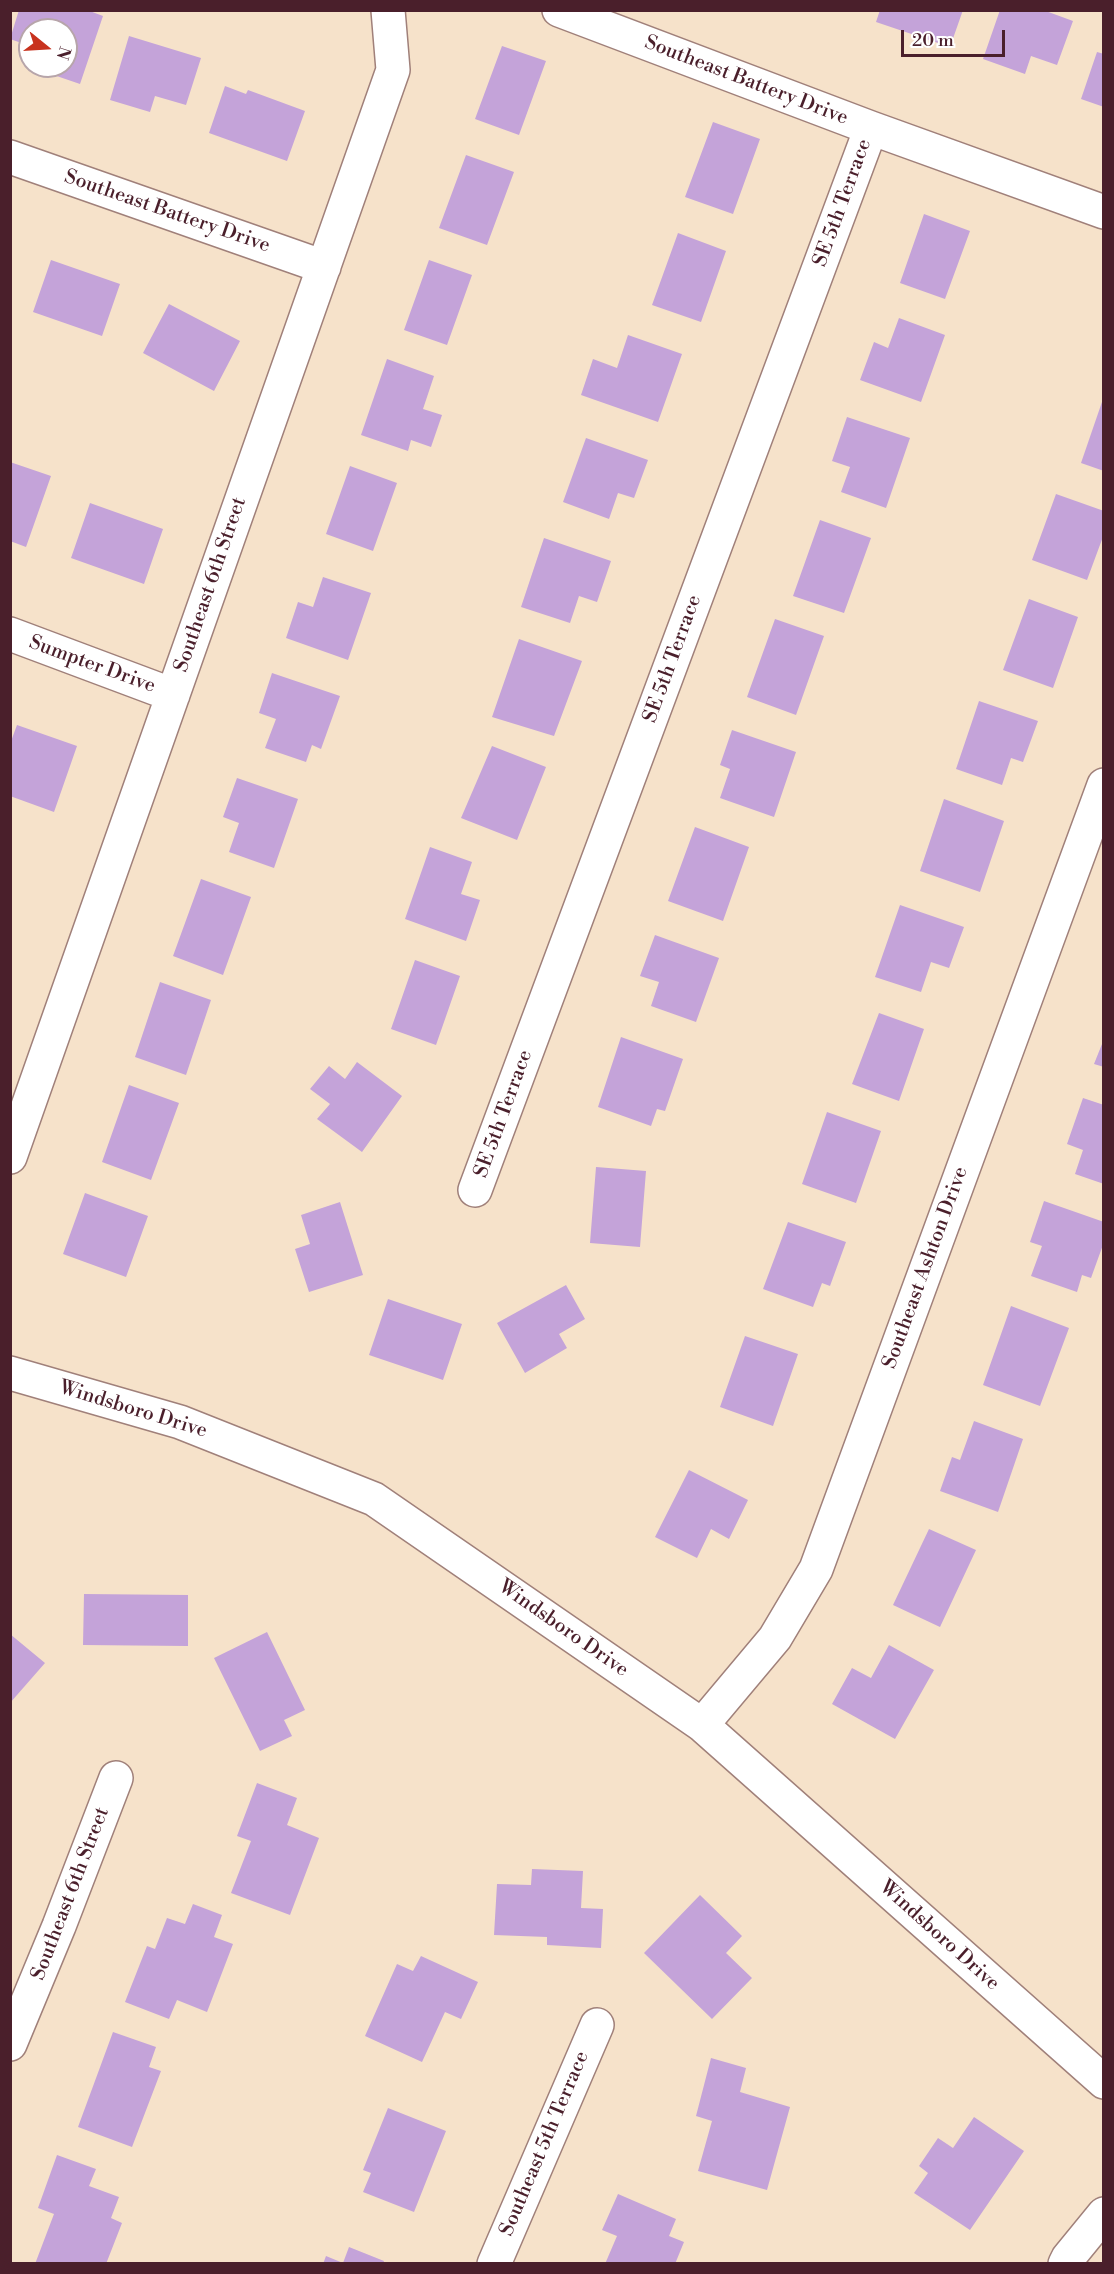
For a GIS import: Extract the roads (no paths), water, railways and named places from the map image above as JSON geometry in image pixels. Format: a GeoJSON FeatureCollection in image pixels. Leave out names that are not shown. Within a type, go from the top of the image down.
{"type":"FeatureCollection","features":[{"type":"Feature","properties":{"kind":"street","name":"Southeast 6th Street"},"geometry":{"type":"LineString","coordinates":[[10,1157],[17,1120],[173,695],[393,70],[388,10]]}},
{"type":"Feature","properties":{"kind":"street","name":"Southeast Battery Drive"},"geometry":{"type":"LineString","coordinates":[[559,10],[871,128],[1104,212]]}},
{"type":"Feature","properties":{"kind":"street","name":"SE 5th Terrace"},"geometry":{"type":"LineString","coordinates":[[475,1190],[871,128]]}},
{"type":"Feature","properties":{"kind":"street","name":"Southeast Battery Drive"},"geometry":{"type":"LineString","coordinates":[[10,158],[324,267]]}},
{"type":"Feature","properties":{"kind":"street","name":"Sumpter Drive"},"geometry":{"type":"LineString","coordinates":[[10,634],[173,695]]}},
{"type":"Feature","properties":{"kind":"street","name":"Southeast Ashton Drive"},"geometry":{"type":"LineString","coordinates":[[702,1725],[775,1638],[816,1569],[1104,785]]}},
{"type":"Feature","properties":{"kind":"street","name":"Windsboro Drive"},"geometry":{"type":"LineString","coordinates":[[10,1373],[180,1422],[374,1499],[702,1725],[1104,2082]]}},
{"type":"Feature","properties":{"kind":"street","name":"Southeast 6th Street"},"geometry":{"type":"LineString","coordinates":[[10,2044],[59,1926],[116,1778]]}},
{"type":"Feature","properties":{"kind":"street","name":"Southeast 5th Terrace"},"geometry":{"type":"LineString","coordinates":[[494,2264],[597,2025]]}},
{"type":"Feature","properties":{"kind":"street"},"geometry":{"type":"LineString","coordinates":[[1065,2264],[1104,2214]]}}]}
